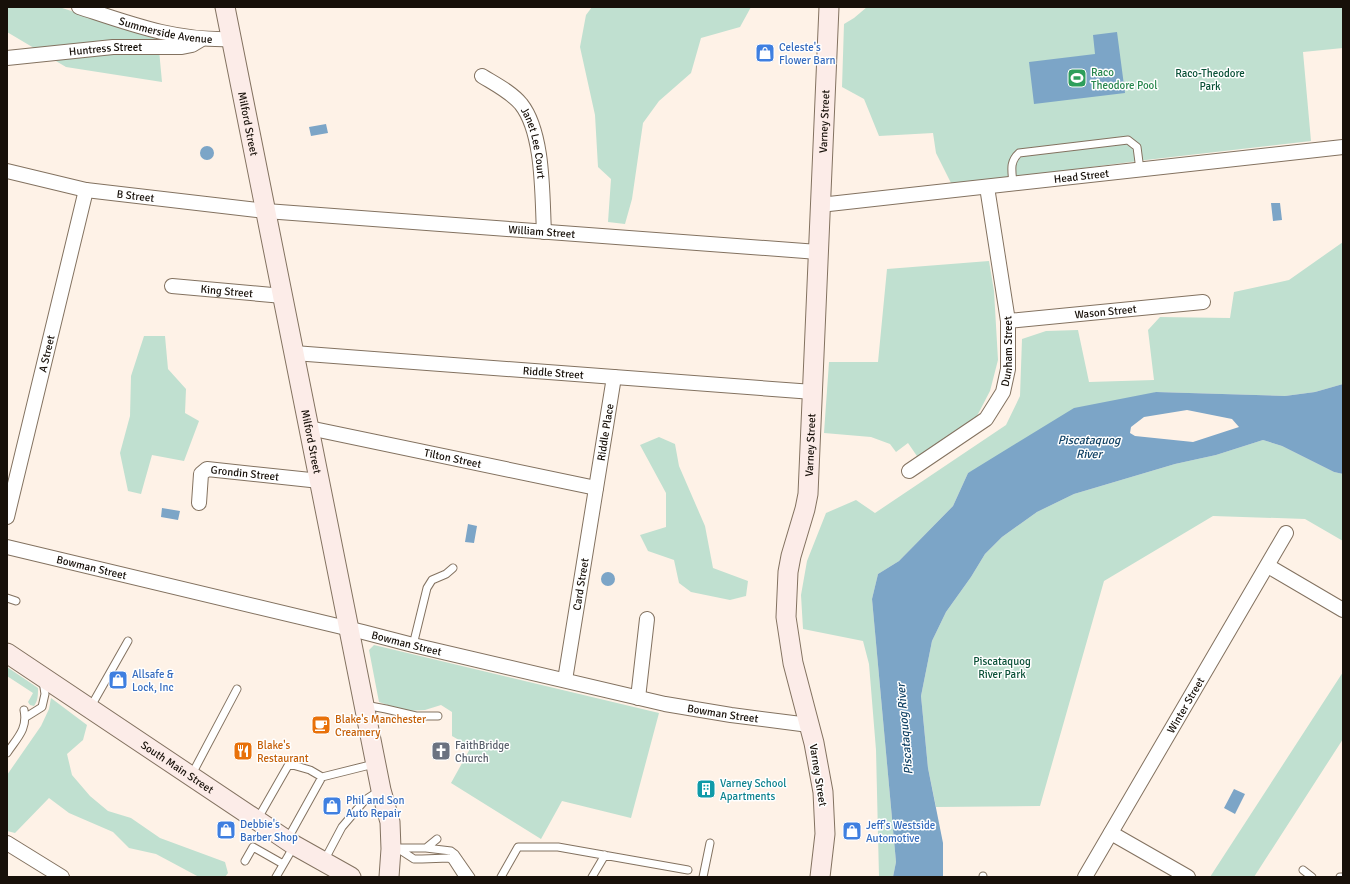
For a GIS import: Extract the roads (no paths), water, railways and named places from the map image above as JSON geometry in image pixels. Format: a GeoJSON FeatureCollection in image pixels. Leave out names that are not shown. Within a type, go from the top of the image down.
{"type":"FeatureCollection","features":[{"type":"Feature","properties":{"kind":"main road","name":"Milford Street"},"geometry":{"type":"LineString","coordinates":[[225,7],[381,790],[390,822],[394,848],[389,877]]}},
{"type":"Feature","properties":{"kind":"main road","name":"Varney Street"},"geometry":{"type":"LineString","coordinates":[[820,877],[825,834],[823,792],[819,767],[793,663],[786,617],[789,567],[808,494],[829,7]]}},
{"type":"Feature","properties":{"kind":"main road","name":"South Main Street"},"geometry":{"type":"LineString","coordinates":[[7,653],[290,843],[351,877]]}},
{"type":"Feature","properties":{"kind":"street","name":"Summerside Avenue"},"geometry":{"type":"LineString","coordinates":[[79,7],[162,33],[202,39],[232,39]]}},
{"type":"Feature","properties":{"kind":"street","name":"Huntress Street"},"geometry":{"type":"LineString","coordinates":[[7,58],[113,47],[182,47],[192,45],[202,39]]}},
{"type":"Feature","properties":{"kind":"street","name":"Janet Lee Court"},"geometry":{"type":"LineString","coordinates":[[482,76],[510,93],[522,104],[533,127],[539,150],[544,232]]}},
{"type":"Feature","properties":{"kind":"street","name":"Head Street"},"geometry":{"type":"LineString","coordinates":[[820,205],[1343,147]]}},
{"type":"Feature","properties":{"kind":"street","name":"B Street"},"geometry":{"type":"LineString","coordinates":[[7,171],[86,190],[266,211]]}},
{"type":"Feature","properties":{"kind":"street","name":"Dunham Street"},"geometry":{"type":"LineString","coordinates":[[909,471],[986,419],[1003,392],[1008,369],[1008,321],[987,187]]}},
{"type":"Feature","properties":{"kind":"street","name":"A Street"},"geometry":{"type":"LineString","coordinates":[[7,517],[86,190]]}},
{"type":"Feature","properties":{"kind":"street","name":"William Street"},"geometry":{"type":"LineString","coordinates":[[266,211],[818,252]]}},
{"type":"Feature","properties":{"kind":"street","name":"King Street"},"geometry":{"type":"LineString","coordinates":[[172,286],[283,296]]}},
{"type":"Feature","properties":{"kind":"street","name":"Wason Street"},"geometry":{"type":"LineString","coordinates":[[1008,321],[1203,302]]}},
{"type":"Feature","properties":{"kind":"street","name":"Riddle Street"},"geometry":{"type":"LineString","coordinates":[[294,353],[813,392]]}},
{"type":"Feature","properties":{"kind":"street","name":"Riddle Place"},"geometry":{"type":"LineString","coordinates":[[596,488],[614,377]]}},
{"type":"Feature","properties":{"kind":"street","name":"Tilton Street"},"geometry":{"type":"LineString","coordinates":[[309,428],[596,488]]}},
{"type":"Feature","properties":{"kind":"street","name":"Grondin Street"},"geometry":{"type":"LineString","coordinates":[[199,503],[201,474],[207,468],[320,481]]}},
{"type":"Feature","properties":{"kind":"street","name":"Card Street"},"geometry":{"type":"LineString","coordinates":[[565,680],[596,488]]}},
{"type":"Feature","properties":{"kind":"street","name":"Winter Street"},"geometry":{"type":"LineString","coordinates":[[1085,877],[1286,533]]}},
{"type":"Feature","properties":{"kind":"street","name":"Bowman Street"},"geometry":{"type":"LineString","coordinates":[[7,547],[36,558],[349,629],[413,646],[638,698],[723,714],[809,725]]}},
{"type":"Feature","properties":{"kind":"street"},"geometry":{"type":"LineString","coordinates":[[1268,566],[1343,610]]}},
{"type":"Feature","properties":{"kind":"street"},"geometry":{"type":"LineString","coordinates":[[638,698],[647,619]]}},
{"type":"Feature","properties":{"kind":"street"},"geometry":{"type":"LineString","coordinates":[[1111,833],[1188,877]]}},
{"type":"Feature","properties":{"kind":"street"},"geometry":{"type":"LineString","coordinates":[[7,843],[62,877]]}},
{"type":"Feature","properties":{"kind":"lane"},"geometry":{"type":"LineString","coordinates":[[1013,184],[1011,168],[1013,158],[1019,153],[1128,140],[1137,148],[1140,170]]}},
{"type":"Feature","properties":{"kind":"lane"},"geometry":{"type":"LineString","coordinates":[[413,646],[427,588],[432,580],[446,574],[453,568]]}},
{"type":"Feature","properties":{"kind":"lane"},"geometry":{"type":"LineString","coordinates":[[7,598],[16,601]]}},
{"type":"Feature","properties":{"kind":"lane"},"geometry":{"type":"LineString","coordinates":[[90,708],[128,641]]}},
{"type":"Feature","properties":{"kind":"lane"},"geometry":{"type":"LineString","coordinates":[[7,753],[24,728],[25,714],[42,707],[45,694],[42,677]]}},
{"type":"Feature","properties":{"kind":"lane"},"geometry":{"type":"LineString","coordinates":[[191,776],[237,689]]}},
{"type":"Feature","properties":{"kind":"lane"},"geometry":{"type":"LineString","coordinates":[[365,705],[416,716],[438,716]]}},
{"type":"Feature","properties":{"kind":"lane"},"geometry":{"type":"LineString","coordinates":[[257,820],[289,764],[310,770],[322,777],[376,764]]}},
{"type":"Feature","properties":{"kind":"lane"},"geometry":{"type":"LineString","coordinates":[[276,877],[283,864],[290,843],[322,777]]}},
{"type":"Feature","properties":{"kind":"lane"},"geometry":{"type":"LineString","coordinates":[[323,862],[342,827],[365,800],[381,790]]}},
{"type":"Feature","properties":{"kind":"lane"},"geometry":{"type":"LineString","coordinates":[[426,848],[437,839]]}},
{"type":"Feature","properties":{"kind":"lane"},"geometry":{"type":"LineString","coordinates":[[703,877],[710,843]]}},
{"type":"Feature","properties":{"kind":"lane"},"geometry":{"type":"LineString","coordinates":[[245,860],[253,847],[283,864]]}},
{"type":"Feature","properties":{"kind":"lane"},"geometry":{"type":"LineString","coordinates":[[501,877],[518,847],[558,847],[688,870]]}},
{"type":"Feature","properties":{"kind":"lane"},"geometry":{"type":"LineString","coordinates":[[394,848],[426,848],[451,851],[455,854],[471,877]]}},
{"type":"Feature","properties":{"kind":"lane"},"geometry":{"type":"LineString","coordinates":[[394,848],[414,859],[422,860],[449,858],[452,860],[463,877]]}},
{"type":"Feature","properties":{"kind":"lane"},"geometry":{"type":"LineString","coordinates":[[592,877],[605,855]]}},
{"type":"Feature","properties":{"kind":"lane"},"geometry":{"type":"LineString","coordinates":[[1303,870],[1312,877]]}},
{"type":"Feature","properties":{"kind":"water","name":"Raco Theodore Pool"},"geometry":{"type":"Polygon","coordinates":[[[1117,32],[1125,93],[1034,104],[1029,62],[1095,54],[1093,35],[1117,32]]]}},
{"type":"Feature","properties":{"kind":"water"},"geometry":{"type":"Polygon","coordinates":[[[326,124],[328,133],[311,136],[309,127],[326,124]]]}},
{"type":"Feature","properties":{"kind":"water"},"geometry":{"type":"Polygon","coordinates":[[[207,146],[212,148],[214,153],[212,158],[207,160],[202,158],[200,153],[202,148],[207,146]]]}},
{"type":"Feature","properties":{"kind":"water"},"geometry":{"type":"Polygon","coordinates":[[[1271,203],[1280,203],[1282,220],[1273,221],[1271,203]]]}},
{"type":"Feature","properties":{"kind":"water","name":"Piscataquog River"},"geometry":{"type":"Polygon","coordinates":[[[1343,384],[1343,474],[1334,472],[1282,446],[1263,440],[1216,455],[1175,464],[1074,494],[1037,512],[1002,537],[985,554],[971,577],[946,612],[932,641],[921,696],[928,768],[943,843],[943,877],[893,877],[896,862],[872,599],[878,574],[899,561],[953,506],[968,473],[1074,408],[1156,392],[1285,396],[1315,392],[1343,384]],[[1187,410],[1144,417],[1131,427],[1130,433],[1135,436],[1193,442],[1239,427],[1232,419],[1187,410]]]}},
{"type":"Feature","properties":{"kind":"water"},"geometry":{"type":"Polygon","coordinates":[[[162,508],[180,511],[178,520],[161,517],[162,508]]]}},
{"type":"Feature","properties":{"kind":"water"},"geometry":{"type":"Polygon","coordinates":[[[468,524],[477,526],[474,543],[465,542],[468,524]]]}},
{"type":"Feature","properties":{"kind":"water"},"geometry":{"type":"Polygon","coordinates":[[[605,572],[611,572],[615,576],[615,582],[611,586],[605,586],[601,582],[601,576],[605,572]]]}},
{"type":"Feature","properties":{"kind":"water"},"geometry":{"type":"Polygon","coordinates":[[[1234,789],[1245,794],[1235,814],[1224,808],[1234,789]]]}},
{"type":"Feature","properties":{"kind":"place","name":"Celeste's Flower Barn"},"geometry":{"type":"Point","coordinates":[765,53]}},
{"type":"Feature","properties":{"kind":"place","name":"Raco Theodore Pool"},"geometry":{"type":"Point","coordinates":[1077,78]}},
{"type":"Feature","properties":{"kind":"place","name":"Allsafe & Lock, Inc"},"geometry":{"type":"Point","coordinates":[118,680]}},
{"type":"Feature","properties":{"kind":"place","name":"Blake's Manchester Creamery"},"geometry":{"type":"Point","coordinates":[321,725]}},
{"type":"Feature","properties":{"kind":"place","name":"Blake's Restaurant"},"geometry":{"type":"Point","coordinates":[243,751]}},
{"type":"Feature","properties":{"kind":"place","name":"FaithBridge Church"},"geometry":{"type":"Point","coordinates":[441,751]}},
{"type":"Feature","properties":{"kind":"place","name":"Varney School Apartments"},"geometry":{"type":"Point","coordinates":[706,789]}},
{"type":"Feature","properties":{"kind":"place","name":"Phil and Son Auto Repair"},"geometry":{"type":"Point","coordinates":[332,806]}},
{"type":"Feature","properties":{"kind":"place","name":"Debbie's Barber Shop"},"geometry":{"type":"Point","coordinates":[226,830]}},
{"type":"Feature","properties":{"kind":"place","name":"Jeff's Westside Automotive"},"geometry":{"type":"Point","coordinates":[852,831]}},
{"type":"Feature","properties":{"kind":"park label","name":"Raco-Theodore Park"},"geometry":{"type":"Point","coordinates":[1210,79]}},
{"type":"Feature","properties":{"kind":"park label","name":"Piscataquog River Park"},"geometry":{"type":"Point","coordinates":[1002,667]}}]}
